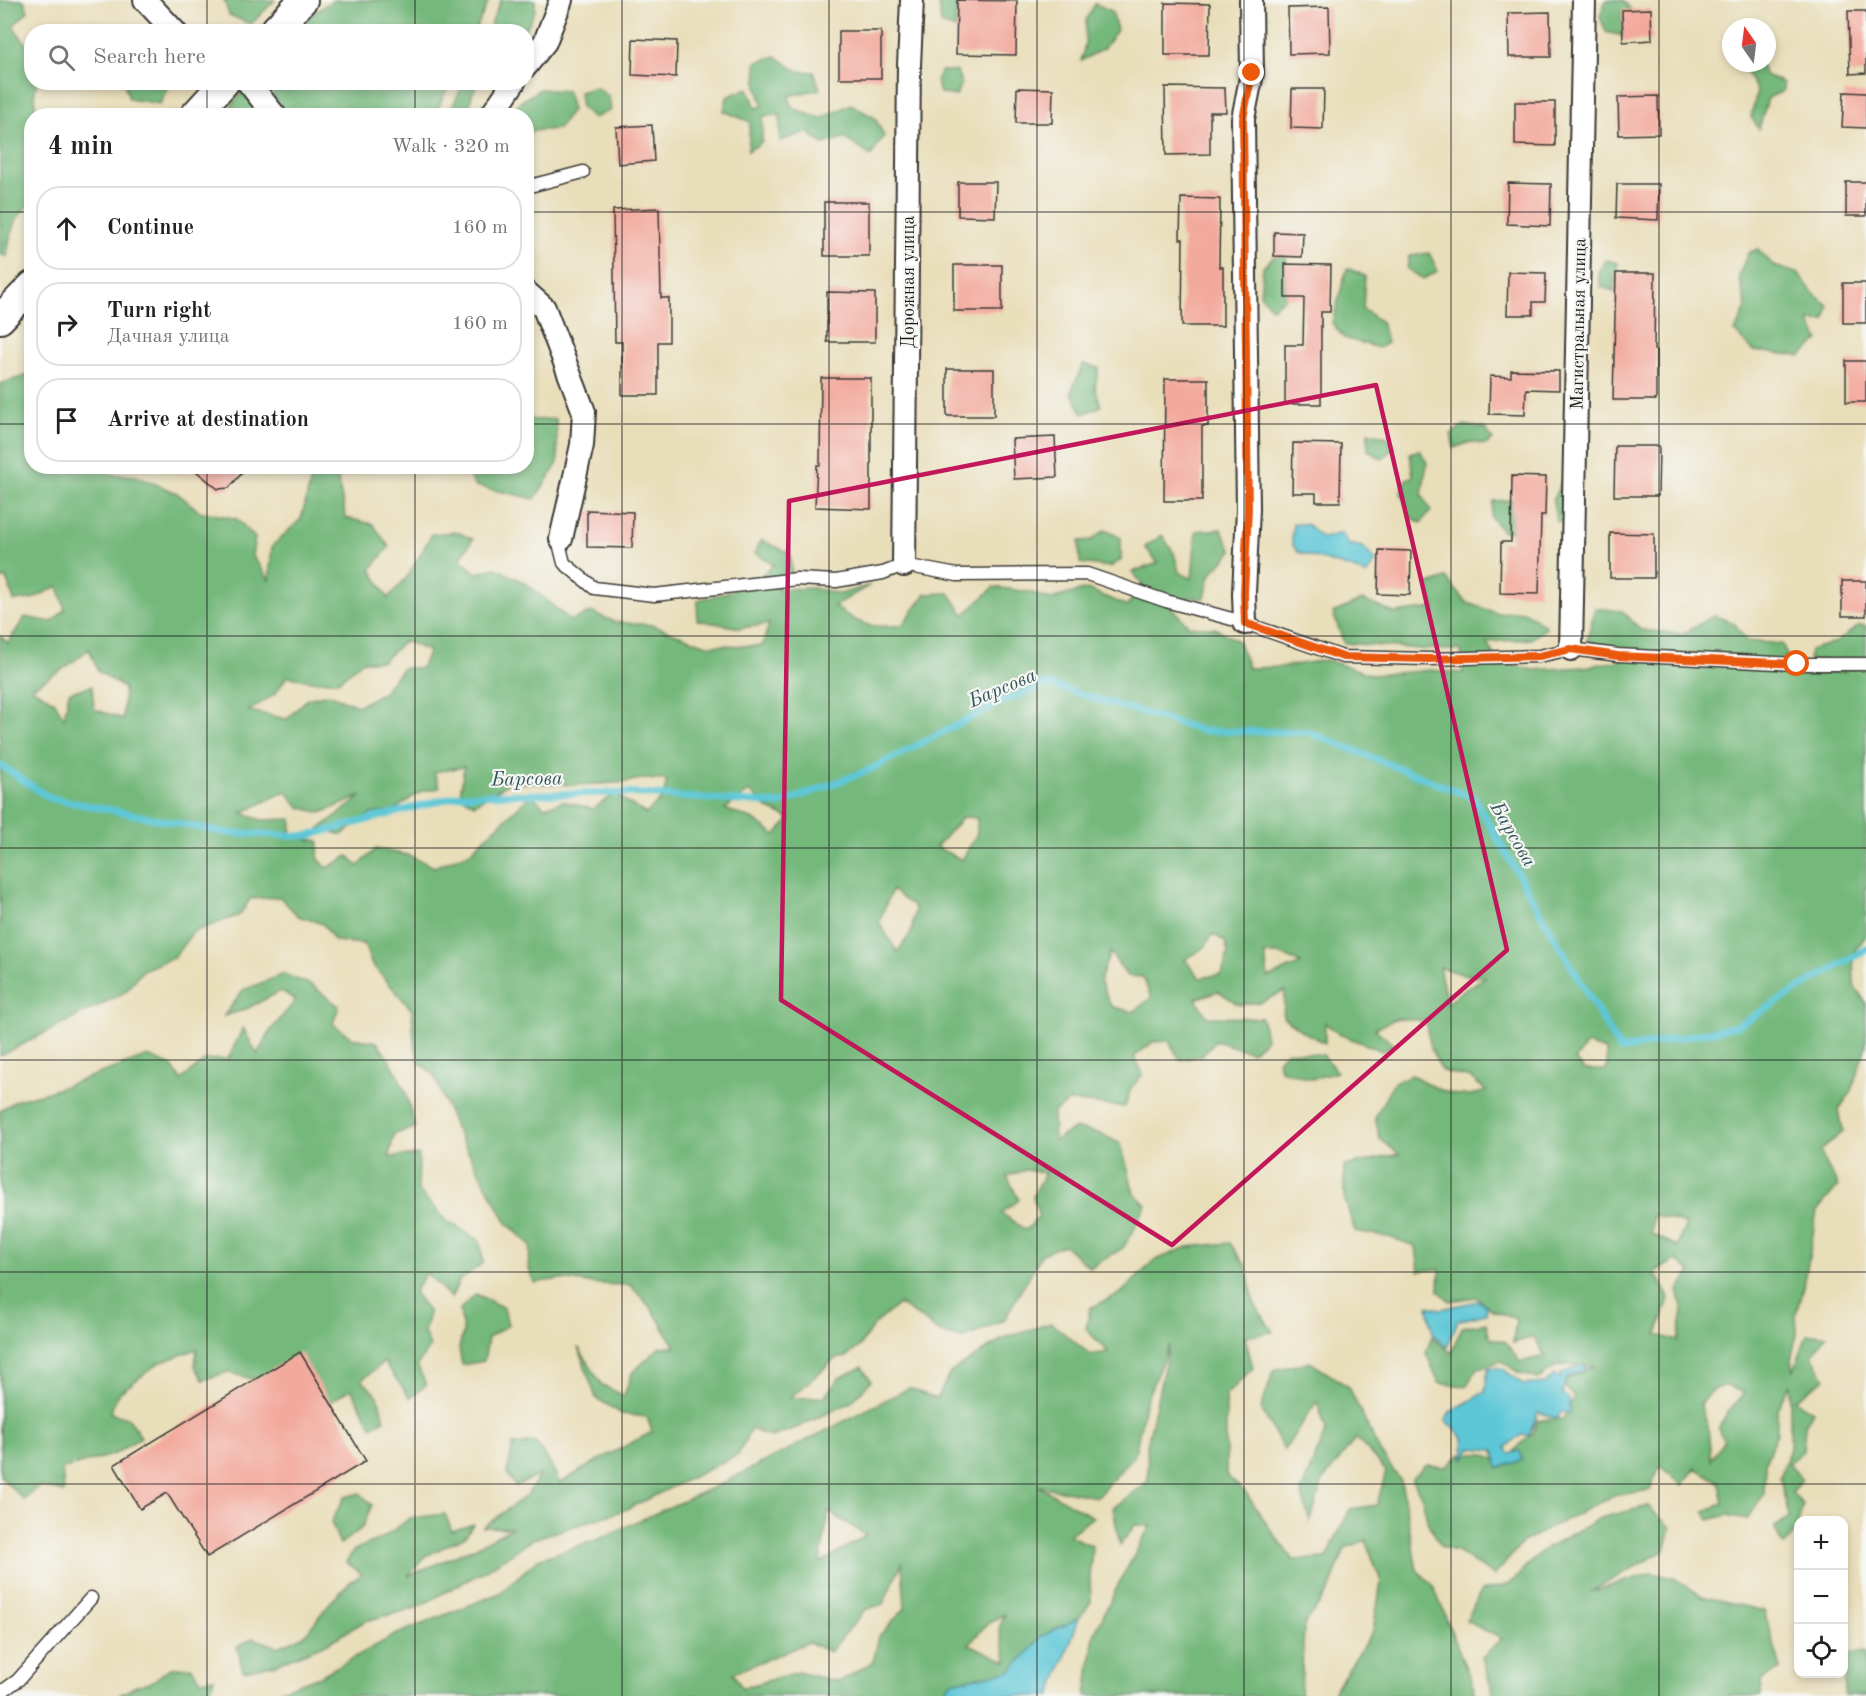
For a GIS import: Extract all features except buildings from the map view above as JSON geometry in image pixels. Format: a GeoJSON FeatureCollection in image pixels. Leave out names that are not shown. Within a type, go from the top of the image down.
{"type":"FeatureCollection","features":[{"type":"Feature","properties":{"kind":"street"},"geometry":{"type":"LineString","coordinates":[[145,0],[168,24]]}},
{"type":"Feature","properties":{"kind":"street"},"geometry":{"type":"LineString","coordinates":[[280,24],[303,0]]}},
{"type":"Feature","properties":{"kind":"street"},"geometry":{"type":"LineString","coordinates":[[534,56],[545,42],[561,0]]}},
{"type":"Feature","properties":{"kind":"street","name":"Дорожная улица"},"geometry":{"type":"LineString","coordinates":[[904,565],[909,65],[912,0]]}},
{"type":"Feature","properties":{"kind":"street"},"geometry":{"type":"LineString","coordinates":[[1245,623],[1248,509],[1243,119],[1252,73],[1251,0]]}},
{"type":"Feature","properties":{"kind":"street","name":"Магистральная улица"},"geometry":{"type":"LineString","coordinates":[[1571,649],[1584,0]]}},
{"type":"Feature","properties":{"kind":"street"},"geometry":{"type":"LineString","coordinates":[[203,108],[222,90]]}},
{"type":"Feature","properties":{"kind":"street"},"geometry":{"type":"LineString","coordinates":[[240,90],[264,108]]}},
{"type":"Feature","properties":{"kind":"street"},"geometry":{"type":"LineString","coordinates":[[496,108],[509,90]]}},
{"type":"Feature","properties":{"kind":"street"},"geometry":{"type":"LineString","coordinates":[[0,319],[24,294]]}},
{"type":"Feature","properties":{"kind":"street"},"geometry":{"type":"LineString","coordinates":[[534,300],[544,309],[584,412],[582,445],[561,540]]}},
{"type":"Feature","properties":{"kind":"lane"},"geometry":{"type":"LineString","coordinates":[[534,185],[583,172]]}},
{"type":"Feature","properties":{"kind":"lane"},"geometry":{"type":"LineString","coordinates":[[561,540],[560,547],[564,563],[594,588],[654,594],[797,579],[836,581],[883,573],[904,565],[957,575],[1087,574],[1166,601],[1245,623],[1343,657],[1428,659],[1539,656],[1571,649],[1618,656],[1797,664],[1866,664]]}},
{"type":"Feature","properties":{"kind":"lane"},"geometry":{"type":"LineString","coordinates":[[0,1693],[18,1680],[92,1598]]}},
{"type":"Feature","properties":{"kind":"highlighted area"},"geometry":{"type":"Polygon","coordinates":[[[1376,385],[1507,950],[1172,1245],[781,1000],[789,501],[1376,385]]]}},
{"type":"Feature","properties":{"kind":"green space"},"geometry":{"type":"Polygon","coordinates":[[[0,0],[24,0],[28,11],[13,26],[24,41],[24,90],[35,90],[35,108],[24,108],[24,210],[13,227],[7,256],[0,255],[0,0]]]}},
{"type":"Feature","properties":{"kind":"green space"},"geometry":{"type":"Polygon","coordinates":[[[224,0],[275,0],[251,24],[229,15],[224,0]]]}},
{"type":"Feature","properties":{"kind":"green space"},"geometry":{"type":"Polygon","coordinates":[[[333,0],[489,0],[478,24],[304,24],[310,16],[333,0]]]}},
{"type":"Feature","properties":{"kind":"green space"},"geometry":{"type":"Polygon","coordinates":[[[501,0],[535,0],[535,11],[528,24],[491,24],[501,0]]]}},
{"type":"Feature","properties":{"kind":"green space"},"geometry":{"type":"Polygon","coordinates":[[[939,0],[957,0],[956,29],[941,24],[939,0]]]}},
{"type":"Feature","properties":{"kind":"green space"},"geometry":{"type":"Polygon","coordinates":[[[1606,0],[1623,0],[1631,10],[1622,11],[1623,36],[1606,32],[1600,17],[1606,0]]]}},
{"type":"Feature","properties":{"kind":"green space"},"geometry":{"type":"Polygon","coordinates":[[[1095,4],[1112,11],[1117,30],[1104,48],[1081,61],[1085,44],[1086,20],[1095,4]]]}},
{"type":"Feature","properties":{"kind":"green space"},"geometry":{"type":"Polygon","coordinates":[[[776,56],[797,71],[814,72],[820,89],[789,96],[792,108],[821,119],[851,104],[875,118],[884,136],[871,156],[844,138],[823,144],[807,132],[780,141],[780,115],[763,116],[762,142],[748,151],[750,122],[724,111],[727,97],[748,88],[756,108],[763,106],[757,88],[756,62],[776,56]]]}},
{"type":"Feature","properties":{"kind":"green space"},"geometry":{"type":"Polygon","coordinates":[[[941,71],[957,71],[961,83],[956,96],[940,93],[936,80],[941,71]]]}},
{"type":"Feature","properties":{"kind":"green space"},"geometry":{"type":"Polygon","coordinates":[[[1746,72],[1764,72],[1765,75],[1783,83],[1783,91],[1768,98],[1759,129],[1751,117],[1757,91],[1746,72]]]}},
{"type":"Feature","properties":{"kind":"green space"},"geometry":{"type":"Polygon","coordinates":[[[596,87],[609,97],[611,110],[594,118],[581,108],[579,92],[596,87]]]}},
{"type":"Feature","properties":{"kind":"green space"},"geometry":{"type":"Polygon","coordinates":[[[540,89],[567,91],[572,110],[558,129],[534,131],[534,108],[515,108],[520,102],[540,89]]]}},
{"type":"Feature","properties":{"kind":"green space"},"geometry":{"type":"Polygon","coordinates":[[[126,90],[166,90],[160,104],[129,99],[126,90]]]}},
{"type":"Feature","properties":{"kind":"green space"},"geometry":{"type":"Polygon","coordinates":[[[272,90],[447,90],[438,108],[278,108],[272,90]]]}},
{"type":"Feature","properties":{"kind":"green space"},"geometry":{"type":"Polygon","coordinates":[[[460,90],[474,90],[469,108],[452,108],[460,90]]]}},
{"type":"Feature","properties":{"kind":"green space"},"geometry":{"type":"Polygon","coordinates":[[[241,92],[263,108],[230,108],[241,92]]]}},
{"type":"Feature","properties":{"kind":"green space"},"geometry":{"type":"Polygon","coordinates":[[[1758,249],[1774,266],[1799,274],[1813,293],[1829,306],[1825,321],[1809,321],[1819,340],[1801,356],[1753,351],[1735,332],[1746,306],[1739,275],[1748,253],[1758,249]]]}},
{"type":"Feature","properties":{"kind":"green space"},"geometry":{"type":"Polygon","coordinates":[[[1429,253],[1438,271],[1423,279],[1407,269],[1409,256],[1429,253]]]}},
{"type":"Feature","properties":{"kind":"green space"},"geometry":{"type":"Polygon","coordinates":[[[1274,256],[1287,256],[1285,298],[1272,308],[1260,295],[1263,267],[1274,256]]]}},
{"type":"Feature","properties":{"kind":"green space"},"geometry":{"type":"Polygon","coordinates":[[[1606,260],[1618,263],[1614,291],[1601,287],[1598,272],[1606,260]]]}},
{"type":"Feature","properties":{"kind":"green space"},"geometry":{"type":"Polygon","coordinates":[[[1347,268],[1365,276],[1363,309],[1381,322],[1387,343],[1379,348],[1344,338],[1332,323],[1347,268]]]}},
{"type":"Feature","properties":{"kind":"green space"},"geometry":{"type":"Polygon","coordinates":[[[1083,364],[1099,368],[1095,387],[1101,406],[1083,414],[1071,392],[1083,364]]]}},
{"type":"Feature","properties":{"kind":"green space"},"geometry":{"type":"Polygon","coordinates":[[[24,376],[24,474],[136,476],[177,493],[199,511],[237,519],[255,538],[252,555],[269,580],[272,546],[301,519],[311,480],[337,476],[346,518],[373,524],[389,547],[371,569],[388,598],[408,576],[432,534],[457,532],[473,539],[460,559],[476,573],[496,568],[527,584],[571,621],[591,612],[615,622],[652,625],[707,645],[762,646],[769,624],[740,628],[697,620],[698,600],[738,588],[756,579],[774,565],[755,553],[761,540],[790,553],[792,572],[777,589],[814,588],[840,594],[870,585],[834,606],[858,621],[873,626],[882,626],[902,625],[926,594],[949,593],[964,615],[994,587],[1029,592],[1051,599],[1087,589],[1127,606],[1142,584],[1132,572],[1158,563],[1145,547],[1162,535],[1174,553],[1179,572],[1192,579],[1196,531],[1221,529],[1232,551],[1210,575],[1205,598],[1162,598],[1189,626],[1215,628],[1239,642],[1248,668],[1280,667],[1327,660],[1373,675],[1430,670],[1463,673],[1461,650],[1344,643],[1333,613],[1362,600],[1394,613],[1435,608],[1427,585],[1446,578],[1467,603],[1497,613],[1524,611],[1547,627],[1531,639],[1487,642],[1496,659],[1532,670],[1584,667],[1624,660],[1587,640],[1595,608],[1622,611],[1641,630],[1683,634],[1715,615],[1735,624],[1746,641],[1782,644],[1788,657],[1754,667],[1796,674],[1846,672],[1809,659],[1810,650],[1836,642],[1860,625],[1866,626],[1866,936],[1853,953],[1854,985],[1866,1003],[1866,1046],[1851,1093],[1839,1109],[1843,1131],[1820,1152],[1838,1186],[1817,1211],[1805,1280],[1796,1314],[1797,1334],[1791,1360],[1794,1370],[1807,1335],[1827,1335],[1812,1356],[1825,1378],[1795,1400],[1813,1411],[1805,1426],[1803,1451],[1788,1463],[1802,1479],[1792,1493],[1803,1505],[1800,1516],[1794,1516],[1794,1534],[1784,1546],[1774,1528],[1789,1517],[1780,1478],[1790,1448],[1790,1384],[1777,1409],[1777,1433],[1765,1463],[1764,1494],[1748,1519],[1727,1515],[1709,1520],[1704,1511],[1723,1504],[1719,1482],[1696,1468],[1682,1485],[1660,1466],[1650,1490],[1612,1496],[1523,1542],[1494,1576],[1457,1551],[1441,1547],[1427,1519],[1422,1498],[1412,1478],[1427,1465],[1445,1467],[1461,1454],[1485,1454],[1505,1464],[1520,1444],[1533,1433],[1537,1420],[1563,1419],[1574,1398],[1562,1382],[1595,1366],[1558,1365],[1539,1379],[1519,1373],[1502,1361],[1478,1368],[1466,1386],[1439,1383],[1426,1353],[1432,1336],[1451,1353],[1462,1327],[1486,1323],[1490,1338],[1506,1342],[1520,1362],[1545,1356],[1534,1337],[1513,1343],[1516,1319],[1492,1310],[1476,1297],[1450,1301],[1439,1291],[1440,1269],[1419,1271],[1416,1246],[1388,1237],[1355,1231],[1344,1198],[1344,1166],[1399,1154],[1380,1139],[1375,1117],[1394,1082],[1412,1075],[1439,1090],[1457,1095],[1486,1091],[1471,1078],[1442,1071],[1430,1047],[1426,1021],[1397,1018],[1375,1029],[1394,1045],[1382,1051],[1339,1034],[1325,1023],[1325,1043],[1302,1031],[1283,1017],[1285,991],[1262,1002],[1239,1005],[1218,991],[1196,999],[1207,1017],[1262,1018],[1266,1039],[1252,1052],[1215,1041],[1202,1056],[1180,1060],[1169,1041],[1153,1042],[1134,1057],[1143,1074],[1131,1088],[1125,1107],[1070,1101],[1053,1113],[1054,1141],[1075,1128],[1101,1134],[1121,1144],[1134,1193],[1146,1205],[1123,1248],[1090,1268],[1064,1245],[1042,1254],[1004,1320],[962,1339],[938,1332],[899,1304],[873,1326],[860,1346],[846,1357],[835,1359],[790,1398],[824,1397],[839,1378],[862,1367],[871,1381],[852,1402],[771,1437],[751,1429],[738,1455],[625,1510],[533,1539],[488,1569],[416,1608],[365,1621],[326,1644],[276,1664],[243,1671],[237,1647],[253,1638],[278,1647],[304,1636],[328,1605],[350,1582],[362,1574],[346,1562],[354,1550],[384,1537],[410,1518],[445,1514],[452,1531],[473,1524],[466,1536],[426,1556],[408,1576],[474,1548],[512,1528],[483,1527],[527,1495],[540,1475],[515,1486],[507,1473],[513,1445],[535,1442],[550,1463],[560,1483],[652,1432],[647,1417],[622,1414],[596,1398],[578,1347],[602,1385],[624,1396],[632,1373],[660,1347],[675,1347],[652,1309],[630,1285],[595,1284],[560,1279],[534,1283],[528,1266],[531,1246],[507,1223],[456,1130],[434,1075],[419,1062],[414,1042],[412,1010],[371,963],[364,944],[335,941],[323,924],[298,916],[280,897],[250,899],[240,915],[193,932],[174,957],[143,970],[125,992],[0,1056],[0,636],[8,643],[25,617],[52,622],[65,609],[58,586],[32,599],[14,601],[6,578],[0,580],[0,384],[24,376]],[[404,641],[383,661],[363,661],[338,681],[310,681],[287,676],[276,693],[249,711],[287,719],[307,699],[328,694],[358,706],[382,693],[403,668],[421,668],[429,651],[404,641]],[[89,649],[69,665],[31,688],[54,701],[64,718],[69,692],[92,686],[94,709],[123,719],[124,688],[98,671],[89,649]],[[464,767],[434,772],[440,788],[422,791],[392,811],[371,814],[342,835],[319,829],[362,796],[321,813],[299,807],[286,791],[242,813],[261,820],[292,819],[291,837],[319,841],[318,858],[327,868],[348,856],[358,866],[376,849],[408,855],[434,867],[469,853],[531,795],[545,807],[563,801],[593,809],[614,794],[646,814],[663,797],[667,780],[642,779],[619,783],[574,785],[511,782],[474,804],[460,795],[464,767]],[[750,791],[725,809],[754,820],[775,835],[790,819],[768,809],[750,791]],[[963,817],[936,847],[962,860],[977,833],[977,818],[963,817]],[[892,890],[879,922],[897,952],[911,933],[915,908],[892,890]],[[1212,934],[1206,946],[1185,960],[1200,978],[1222,974],[1228,953],[1225,941],[1212,934]],[[1110,952],[1100,981],[1111,1006],[1133,1012],[1151,998],[1143,977],[1127,976],[1110,952]],[[1265,954],[1268,978],[1301,963],[1279,954],[1265,954]],[[1439,967],[1447,1004],[1485,977],[1461,974],[1439,967]],[[1587,1044],[1575,1060],[1585,1070],[1607,1070],[1606,1050],[1587,1044]],[[1026,1170],[1007,1176],[1019,1200],[1001,1213],[1026,1230],[1039,1217],[1033,1196],[1045,1173],[1026,1170]],[[1653,1215],[1651,1234],[1677,1246],[1686,1224],[1653,1215]],[[1676,1260],[1655,1272],[1669,1298],[1657,1335],[1678,1341],[1683,1311],[1678,1290],[1691,1272],[1676,1260]],[[1724,1385],[1713,1390],[1700,1404],[1708,1426],[1711,1460],[1724,1440],[1718,1429],[1727,1413],[1745,1393],[1724,1385]]]}},
{"type":"Feature","properties":{"kind":"green space"},"geometry":{"type":"Polygon","coordinates":[[[556,419],[558,463],[535,499],[476,486],[467,474],[534,474],[534,420],[556,419]]]}},
{"type":"Feature","properties":{"kind":"green space"},"geometry":{"type":"Polygon","coordinates":[[[1464,425],[1486,429],[1493,440],[1485,445],[1471,442],[1454,448],[1451,434],[1464,425]]]}},
{"type":"Feature","properties":{"kind":"green space"},"geometry":{"type":"Polygon","coordinates":[[[1368,432],[1387,437],[1395,448],[1382,459],[1368,450],[1368,432]]]}},
{"type":"Feature","properties":{"kind":"green space"},"geometry":{"type":"Polygon","coordinates":[[[1420,450],[1427,463],[1422,495],[1431,511],[1421,523],[1410,517],[1401,492],[1406,479],[1413,477],[1410,453],[1420,450]]]}},
{"type":"Feature","properties":{"kind":"green space"},"geometry":{"type":"Polygon","coordinates":[[[1561,482],[1571,494],[1569,524],[1556,521],[1553,500],[1561,482]]]}},
{"type":"Feature","properties":{"kind":"green space"},"geometry":{"type":"Polygon","coordinates":[[[1512,500],[1522,531],[1503,532],[1491,517],[1493,501],[1512,500]]]}},
{"type":"Feature","properties":{"kind":"green space"},"geometry":{"type":"Polygon","coordinates":[[[1105,530],[1121,538],[1121,560],[1110,567],[1080,563],[1079,541],[1092,540],[1105,530]]]}},
{"type":"Feature","properties":{"kind":"green space"},"geometry":{"type":"Polygon","coordinates":[[[284,974],[311,985],[339,1006],[333,1024],[352,1038],[377,1042],[395,1069],[406,1093],[415,1128],[394,1134],[389,1157],[419,1155],[418,1190],[447,1221],[480,1241],[483,1263],[459,1281],[451,1298],[426,1273],[414,1292],[429,1313],[424,1332],[430,1347],[417,1365],[426,1385],[410,1398],[384,1362],[362,1380],[378,1396],[384,1420],[372,1427],[351,1389],[330,1402],[228,1372],[203,1380],[195,1366],[197,1349],[159,1363],[118,1394],[110,1413],[128,1418],[141,1437],[115,1454],[62,1469],[64,1492],[39,1486],[24,1500],[0,1476],[0,1110],[17,1100],[48,1092],[148,1056],[172,1066],[181,1080],[205,1060],[228,1059],[243,1028],[257,1054],[271,1030],[296,1000],[281,991],[244,1010],[224,1016],[243,990],[284,974]]]}},
{"type":"Feature","properties":{"kind":"green space"},"geometry":{"type":"Polygon","coordinates":[[[1288,1051],[1323,1055],[1337,1072],[1312,1079],[1280,1070],[1278,1059],[1288,1051]]]}},
{"type":"Feature","properties":{"kind":"green space"},"geometry":{"type":"Polygon","coordinates":[[[1230,1243],[1246,1266],[1254,1303],[1273,1332],[1245,1337],[1253,1368],[1226,1395],[1226,1475],[1246,1493],[1293,1560],[1326,1558],[1350,1509],[1377,1505],[1386,1471],[1356,1438],[1323,1481],[1310,1521],[1301,1492],[1326,1430],[1317,1401],[1284,1450],[1261,1409],[1274,1370],[1310,1362],[1349,1387],[1380,1452],[1401,1481],[1417,1570],[1433,1585],[1477,1696],[1334,1696],[1334,1691],[1373,1631],[1381,1582],[1366,1540],[1345,1548],[1329,1591],[1304,1625],[1301,1696],[1086,1696],[1094,1634],[1150,1526],[1135,1525],[1120,1545],[1113,1508],[1148,1481],[1147,1445],[1169,1345],[1145,1403],[1135,1455],[1097,1497],[1038,1486],[1093,1517],[1069,1535],[1092,1546],[1091,1602],[1079,1618],[1042,1636],[1012,1671],[951,1682],[939,1696],[264,1696],[320,1676],[397,1634],[500,1593],[538,1559],[594,1541],[723,1483],[909,1388],[937,1399],[950,1373],[1004,1338],[1051,1323],[1091,1355],[1108,1352],[1086,1329],[1090,1308],[1121,1293],[1154,1261],[1187,1247],[1230,1243]],[[829,1512],[820,1562],[821,1563],[866,1535],[829,1512]],[[902,1564],[883,1604],[865,1610],[830,1652],[809,1642],[733,1673],[742,1688],[798,1672],[839,1682],[873,1662],[879,1636],[905,1608],[902,1564]],[[1005,1614],[987,1624],[969,1644],[1007,1662],[999,1628],[1005,1614]]]}},
{"type":"Feature","properties":{"kind":"green space"},"geometry":{"type":"Polygon","coordinates":[[[476,1294],[504,1308],[508,1325],[488,1338],[484,1361],[462,1365],[459,1348],[463,1332],[460,1309],[476,1294]]]}},
{"type":"Feature","properties":{"kind":"green space"},"geometry":{"type":"Polygon","coordinates":[[[360,1493],[372,1505],[362,1528],[340,1544],[331,1522],[345,1497],[360,1493]]]}},
{"type":"Feature","properties":{"kind":"green space"},"geometry":{"type":"Polygon","coordinates":[[[1648,1506],[1671,1528],[1665,1550],[1590,1592],[1652,1573],[1674,1578],[1702,1596],[1764,1611],[1781,1669],[1761,1681],[1761,1696],[1494,1696],[1482,1657],[1502,1639],[1466,1621],[1481,1591],[1510,1584],[1540,1552],[1600,1518],[1648,1506]]]}},
{"type":"Feature","properties":{"kind":"green space"},"geometry":{"type":"Polygon","coordinates":[[[1866,1652],[1866,1696],[1844,1696],[1846,1678],[1848,1678],[1848,1654],[1866,1652]]]}},
{"type":"Feature","properties":{"kind":"green space"},"geometry":{"type":"Polygon","coordinates":[[[191,1667],[201,1680],[214,1678],[209,1696],[118,1696],[136,1686],[153,1681],[170,1668],[191,1667]]]}},
{"type":"Feature","properties":{"kind":"water"},"geometry":{"type":"Polygon","coordinates":[[[1293,523],[1308,525],[1322,538],[1342,533],[1348,544],[1363,547],[1376,561],[1366,575],[1354,569],[1298,552],[1292,544],[1293,523]]]}},
{"type":"Feature","properties":{"kind":"water"},"geometry":{"type":"Polygon","coordinates":[[[1478,1301],[1486,1305],[1486,1314],[1458,1321],[1447,1347],[1433,1334],[1428,1306],[1441,1309],[1478,1301]]]}},
{"type":"Feature","properties":{"kind":"water"},"geometry":{"type":"Polygon","coordinates":[[[1583,1365],[1587,1369],[1566,1378],[1562,1393],[1569,1399],[1570,1413],[1561,1412],[1557,1419],[1538,1412],[1529,1436],[1523,1434],[1506,1447],[1509,1453],[1520,1451],[1522,1460],[1498,1468],[1494,1450],[1470,1448],[1464,1459],[1463,1437],[1446,1420],[1450,1412],[1485,1392],[1488,1367],[1502,1368],[1524,1385],[1545,1383],[1555,1375],[1560,1378],[1562,1373],[1583,1365]]]}},
{"type":"Feature","properties":{"kind":"water"},"geometry":{"type":"Polygon","coordinates":[[[1079,1618],[1051,1696],[939,1696],[951,1682],[1011,1671],[1042,1636],[1079,1618]]]}},
{"type":"Feature","properties":{"kind":"waterway","name":"Барсова"},"geometry":{"type":"LineString","coordinates":[[0,765],[50,798],[227,833],[307,836],[461,795],[627,793],[780,804],[869,770],[1003,701],[1047,684],[1204,731],[1308,732],[1474,798],[1620,1050],[1737,1026],[1866,949]]}},
{"type":"Feature","properties":{"kind":"route"},"geometry":{"type":"LineString","coordinates":[[1252,73],[1243,119],[1248,509],[1245,623],[1343,657],[1428,659],[1539,656],[1571,649],[1618,656],[1797,664]]}}]}
